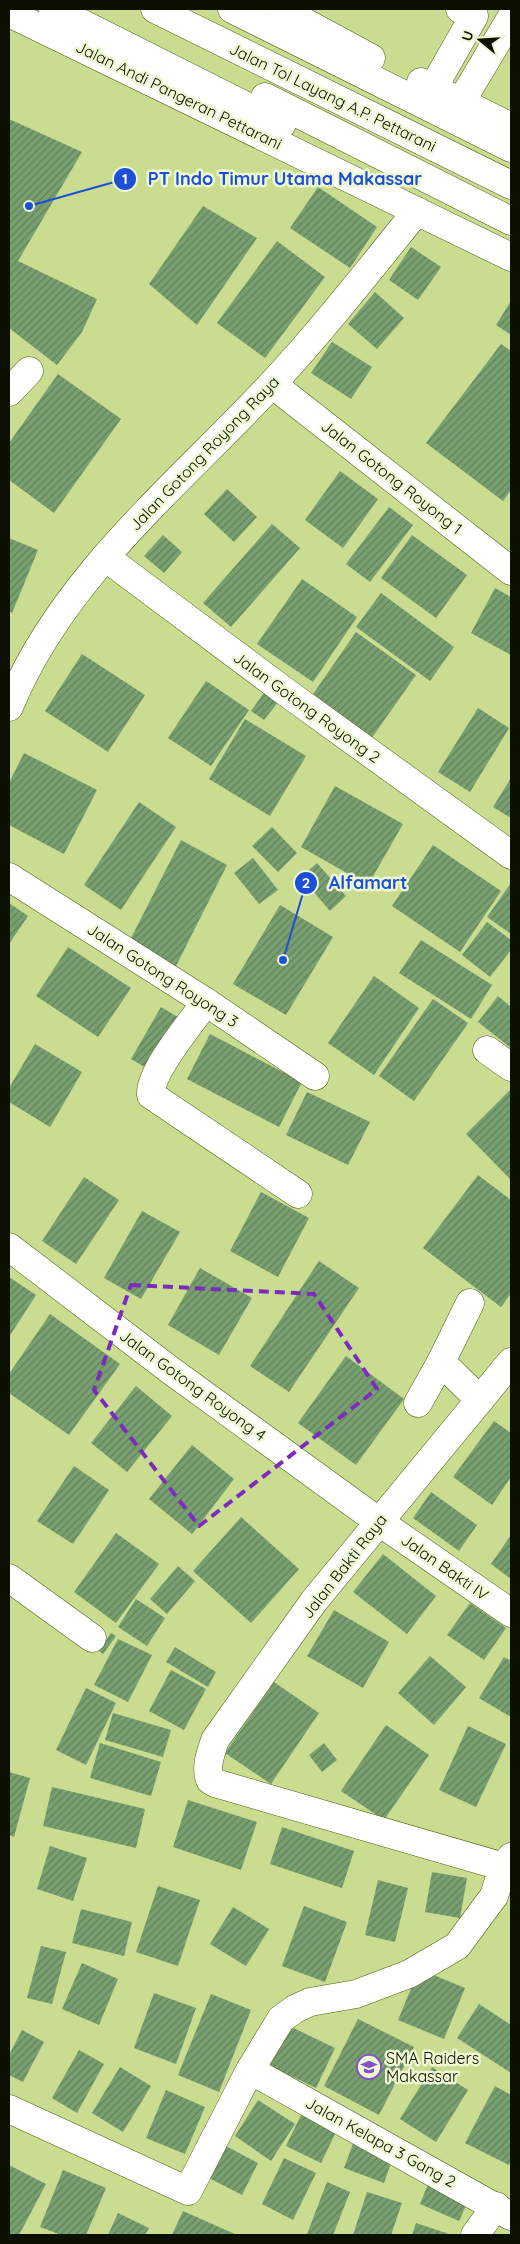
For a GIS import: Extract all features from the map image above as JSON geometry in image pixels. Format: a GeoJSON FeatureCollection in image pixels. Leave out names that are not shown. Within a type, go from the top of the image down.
{"type":"FeatureCollection","features":[{"type":"Feature","properties":{"kind":"main road"},"geometry":{"type":"LineString","coordinates":[[53,9],[420,203],[511,241]]}},
{"type":"Feature","properties":{"kind":"main road"},"geometry":{"type":"LineString","coordinates":[[88,9],[511,221]]}},
{"type":"Feature","properties":{"kind":"main road","name":"Jalan Tol Layang A.P. Pettarani"},"geometry":{"type":"LineString","coordinates":[[155,9],[511,185]]}},
{"type":"Feature","properties":{"kind":"main road","name":"Jalan Tol Layang A.P. Pettarani"},"geometry":{"type":"LineString","coordinates":[[232,9],[511,148]]}},
{"type":"Feature","properties":{"kind":"main road"},"geometry":{"type":"LineString","coordinates":[[280,9],[374,60],[511,126]]}},
{"type":"Feature","properties":{"kind":"main road"},"geometry":{"type":"LineString","coordinates":[[433,88],[474,16],[460,9]]}},
{"type":"Feature","properties":{"kind":"main road","name":"Jalan Andi Pangeran Pettarani"},"geometry":{"type":"LineString","coordinates":[[9,13],[420,203],[511,257]]}},
{"type":"Feature","properties":{"kind":"main road"},"geometry":{"type":"LineString","coordinates":[[461,102],[511,18]]}},
{"type":"Feature","properties":{"kind":"main road","name":"Jalan Gotong Royong Raya"},"geometry":{"type":"LineString","coordinates":[[9,707],[27,666],[49,632],[105,557],[272,384],[355,288],[420,203]]}},
{"type":"Feature","properties":{"kind":"main road"},"geometry":{"type":"LineString","coordinates":[[9,392],[29,371]]}},
{"type":"Feature","properties":{"kind":"main road","name":"Jalan Gotong Royong 1"},"geometry":{"type":"LineString","coordinates":[[272,384],[511,571]]}},
{"type":"Feature","properties":{"kind":"main road","name":"Jalan Gotong Royong 2"},"geometry":{"type":"LineString","coordinates":[[105,557],[282,690],[511,855]]}},
{"type":"Feature","properties":{"kind":"main road","name":"Jalan Gotong Royong 3"},"geometry":{"type":"LineString","coordinates":[[9,877],[206,1002],[315,1076]]}},
{"type":"Feature","properties":{"kind":"main road"},"geometry":{"type":"LineString","coordinates":[[206,1002],[155,1074],[150,1088],[151,1095],[298,1194]]}},
{"type":"Feature","properties":{"kind":"main road"},"geometry":{"type":"LineString","coordinates":[[487,1050],[511,1068]]}},
{"type":"Feature","properties":{"kind":"main road","name":"Jalan Gotong Royong 4"},"geometry":{"type":"LineString","coordinates":[[9,1247],[170,1370],[378,1521]]}},
{"type":"Feature","properties":{"kind":"main road"},"geometry":{"type":"LineString","coordinates":[[418,1403],[470,1303]]}},
{"type":"Feature","properties":{"kind":"main road"},"geometry":{"type":"LineString","coordinates":[[441,1362],[480,1400]]}},
{"type":"Feature","properties":{"kind":"main road","name":"Jalan Bakti Raya"},"geometry":{"type":"LineString","coordinates":[[507,1376],[480,1400],[378,1521],[314,1601],[215,1740],[210,1756],[208,1774],[210,1780],[215,1783],[508,1864]]}},
{"type":"Feature","properties":{"kind":"main road","name":"Jalan Bakti IV"},"geometry":{"type":"LineString","coordinates":[[378,1521],[511,1613]]}},
{"type":"Feature","properties":{"kind":"main road"},"geometry":{"type":"LineString","coordinates":[[9,1578],[92,1638]]}},
{"type":"Feature","properties":{"kind":"main road"},"geometry":{"type":"LineString","coordinates":[[9,2109],[188,2191],[250,2070],[281,2019],[295,2009],[310,2002],[356,1994],[409,1974],[457,1946],[494,1896],[508,1864]]}},
{"type":"Feature","properties":{"kind":"main road","name":"Jalan Kelapa 3 Gang 2"},"geometry":{"type":"LineString","coordinates":[[250,2070],[504,2211]]}},
{"type":"Feature","properties":{"kind":"main road"},"geometry":{"type":"LineString","coordinates":[[475,2235],[504,2211]]}},
{"type":"Feature","properties":{"kind":"highlighted area"},"geometry":{"type":"Polygon","coordinates":[[[131,1285],[314,1294],[377,1389],[199,1526],[94,1390],[131,1285]]]}},
{"type":"Feature","properties":{"kind":"building"},"geometry":{"type":"Polygon","coordinates":[[[9,119],[82,152],[18,261],[97,299],[82,332],[57,365],[9,328],[9,119]]]}},
{"type":"Feature","properties":{"kind":"building"},"geometry":{"type":"Polygon","coordinates":[[[318,187],[377,227],[350,268],[290,228],[318,187]]]}},
{"type":"Feature","properties":{"kind":"building"},"geometry":{"type":"Polygon","coordinates":[[[203,206],[257,238],[197,325],[149,284],[203,206]]]}},
{"type":"Feature","properties":{"kind":"building"},"geometry":{"type":"Polygon","coordinates":[[[277,241],[325,277],[265,358],[217,323],[277,241]]]}},
{"type":"Feature","properties":{"kind":"building"},"geometry":{"type":"Polygon","coordinates":[[[411,247],[441,267],[418,300],[389,280],[411,247]]]}},
{"type":"Feature","properties":{"kind":"building"},"geometry":{"type":"Polygon","coordinates":[[[375,292],[404,318],[377,349],[348,324],[375,292]]]}},
{"type":"Feature","properties":{"kind":"building"},"geometry":{"type":"Polygon","coordinates":[[[511,301],[511,335],[496,325],[511,301]]]}},
{"type":"Feature","properties":{"kind":"building"},"geometry":{"type":"Polygon","coordinates":[[[332,342],[372,367],[351,399],[311,373],[332,342]]]}},
{"type":"Feature","properties":{"kind":"building"},"geometry":{"type":"Polygon","coordinates":[[[501,344],[511,351],[511,490],[503,501],[426,443],[501,344]]]}},
{"type":"Feature","properties":{"kind":"building"},"geometry":{"type":"Polygon","coordinates":[[[58,374],[121,419],[54,513],[9,480],[9,443],[58,374]]]}},
{"type":"Feature","properties":{"kind":"building"},"geometry":{"type":"Polygon","coordinates":[[[340,471],[378,499],[343,548],[305,520],[340,471]]]}},
{"type":"Feature","properties":{"kind":"building"},"geometry":{"type":"Polygon","coordinates":[[[227,489],[257,517],[234,542],[204,514],[227,489]]]}},
{"type":"Feature","properties":{"kind":"building"},"geometry":{"type":"Polygon","coordinates":[[[389,507],[413,525],[370,582],[346,564],[389,507]]]}},
{"type":"Feature","properties":{"kind":"building"},"geometry":{"type":"Polygon","coordinates":[[[272,524],[300,548],[231,627],[203,603],[272,524]]]}},
{"type":"Feature","properties":{"kind":"building"},"geometry":{"type":"Polygon","coordinates":[[[163,535],[182,552],[164,573],[144,556],[163,535]]]}},
{"type":"Feature","properties":{"kind":"building"},"geometry":{"type":"Polygon","coordinates":[[[412,535],[467,575],[436,618],[381,578],[412,535]]]}},
{"type":"Feature","properties":{"kind":"building"},"geometry":{"type":"Polygon","coordinates":[[[9,538],[38,550],[12,613],[9,611],[9,538]]]}},
{"type":"Feature","properties":{"kind":"building"},"geometry":{"type":"Polygon","coordinates":[[[302,579],[357,617],[313,682],[257,644],[302,579]]]}},
{"type":"Feature","properties":{"kind":"building"},"geometry":{"type":"Polygon","coordinates":[[[495,588],[511,597],[511,655],[471,633],[495,588]]]}},
{"type":"Feature","properties":{"kind":"building"},"geometry":{"type":"Polygon","coordinates":[[[381,593],[454,647],[430,681],[356,627],[381,593]]]}},
{"type":"Feature","properties":{"kind":"building"},"geometry":{"type":"Polygon","coordinates":[[[356,632],[416,675],[371,739],[311,697],[356,632]]]}},
{"type":"Feature","properties":{"kind":"building"},"geometry":{"type":"Polygon","coordinates":[[[82,654],[145,695],[108,752],[45,711],[82,654]]]}},
{"type":"Feature","properties":{"kind":"building"},"geometry":{"type":"Polygon","coordinates":[[[206,681],[249,710],[211,766],[168,738],[206,681]]]}},
{"type":"Feature","properties":{"kind":"building"},"geometry":{"type":"Polygon","coordinates":[[[269,686],[283,696],[264,720],[251,711],[269,686]]]}},
{"type":"Feature","properties":{"kind":"building"},"geometry":{"type":"Polygon","coordinates":[[[478,708],[509,728],[470,792],[438,772],[478,708]]]}},
{"type":"Feature","properties":{"kind":"building"},"geometry":{"type":"Polygon","coordinates":[[[245,719],[306,756],[270,816],[209,779],[245,719]]]}},
{"type":"Feature","properties":{"kind":"building"},"geometry":{"type":"Polygon","coordinates":[[[24,753],[97,790],[64,854],[9,825],[9,783],[24,753]]]}},
{"type":"Feature","properties":{"kind":"building"},"geometry":{"type":"Polygon","coordinates":[[[511,778],[511,818],[493,807],[511,778]]]}},
{"type":"Feature","properties":{"kind":"building"},"geometry":{"type":"Polygon","coordinates":[[[335,786],[403,824],[368,885],[301,847],[335,786]]]}},
{"type":"Feature","properties":{"kind":"building"},"geometry":{"type":"Polygon","coordinates":[[[139,802],[176,827],[121,910],[84,885],[139,802]]]}},
{"type":"Feature","properties":{"kind":"building"},"geometry":{"type":"Polygon","coordinates":[[[272,827],[297,853],[278,872],[252,846],[272,827]]]}},
{"type":"Feature","properties":{"kind":"building"},"geometry":{"type":"Polygon","coordinates":[[[181,840],[227,865],[175,968],[128,944],[181,840]]]}},
{"type":"Feature","properties":{"kind":"building"},"geometry":{"type":"Polygon","coordinates":[[[433,845],[501,891],[460,952],[392,906],[433,845]]]}},
{"type":"Feature","properties":{"kind":"building"},"geometry":{"type":"Polygon","coordinates":[[[253,858],[278,890],[259,904],[234,873],[253,858]]]}},
{"type":"Feature","properties":{"kind":"building"},"geometry":{"type":"Polygon","coordinates":[[[317,863],[346,896],[330,911],[301,877],[317,863]]]}},
{"type":"Feature","properties":{"kind":"building"},"geometry":{"type":"Polygon","coordinates":[[[511,883],[511,934],[487,917],[511,883]]]}},
{"type":"Feature","properties":{"kind":"building"},"geometry":{"type":"Polygon","coordinates":[[[9,903],[28,916],[9,944],[9,903]]]}},
{"type":"Feature","properties":{"kind":"building"},"geometry":{"type":"Polygon","coordinates":[[[280,905],[333,937],[286,1015],[233,984],[280,905]]]}},
{"type":"Feature","properties":{"kind":"building"},"geometry":{"type":"Polygon","coordinates":[[[487,922],[511,940],[511,950],[490,977],[462,955],[487,922]]]}},
{"type":"Feature","properties":{"kind":"building"},"geometry":{"type":"Polygon","coordinates":[[[421,940],[492,985],[471,1019],[399,973],[421,940]]]}},
{"type":"Feature","properties":{"kind":"building"},"geometry":{"type":"Polygon","coordinates":[[[68,947],[131,988],[98,1037],[36,996],[68,947]]]}},
{"type":"Feature","properties":{"kind":"building"},"geometry":{"type":"Polygon","coordinates":[[[374,976],[419,1008],[374,1075],[328,1043],[374,976]]]}},
{"type":"Feature","properties":{"kind":"building"},"geometry":{"type":"Polygon","coordinates":[[[498,996],[511,1007],[511,1048],[478,1022],[498,996]]]}},
{"type":"Feature","properties":{"kind":"building"},"geometry":{"type":"Polygon","coordinates":[[[433,999],[468,1023],[414,1101],[379,1076],[433,999]]]}},
{"type":"Feature","properties":{"kind":"building"},"geometry":{"type":"Polygon","coordinates":[[[161,1007],[183,1020],[153,1072],[131,1059],[161,1007]]]}},
{"type":"Feature","properties":{"kind":"building"},"geometry":{"type":"Polygon","coordinates":[[[210,1034],[302,1082],[279,1127],[187,1079],[210,1034]]]}},
{"type":"Feature","properties":{"kind":"building"},"geometry":{"type":"Polygon","coordinates":[[[35,1044],[82,1072],[50,1127],[9,1102],[9,1088],[35,1044]]]}},
{"type":"Feature","properties":{"kind":"building"},"geometry":{"type":"Polygon","coordinates":[[[511,1089],[511,1180],[466,1134],[511,1089]]]}},
{"type":"Feature","properties":{"kind":"building"},"geometry":{"type":"Polygon","coordinates":[[[307,1092],[370,1122],[348,1165],[286,1135],[307,1092]]]}},
{"type":"Feature","properties":{"kind":"building"},"geometry":{"type":"Polygon","coordinates":[[[478,1175],[511,1200],[511,1293],[501,1307],[423,1248],[478,1175]]]}},
{"type":"Feature","properties":{"kind":"building"},"geometry":{"type":"Polygon","coordinates":[[[84,1177],[119,1200],[76,1264],[42,1241],[84,1177]]]}},
{"type":"Feature","properties":{"kind":"building"},"geometry":{"type":"Polygon","coordinates":[[[261,1192],[309,1218],[278,1277],[230,1251],[261,1192]]]}},
{"type":"Feature","properties":{"kind":"building"},"geometry":{"type":"Polygon","coordinates":[[[142,1211],[180,1232],[141,1299],[104,1278],[142,1211]]]}},
{"type":"Feature","properties":{"kind":"building"},"geometry":{"type":"Polygon","coordinates":[[[319,1261],[359,1288],[289,1392],[250,1366],[319,1261]]]}},
{"type":"Feature","properties":{"kind":"building"},"geometry":{"type":"Polygon","coordinates":[[[200,1268],[252,1298],[219,1355],[168,1325],[200,1268]]]}},
{"type":"Feature","properties":{"kind":"building"},"geometry":{"type":"Polygon","coordinates":[[[9,1277],[36,1295],[9,1337],[9,1277]]]}},
{"type":"Feature","properties":{"kind":"building"},"geometry":{"type":"Polygon","coordinates":[[[50,1314],[120,1364],[69,1435],[9,1393],[9,1374],[50,1314]]]}},
{"type":"Feature","properties":{"kind":"building"},"geometry":{"type":"Polygon","coordinates":[[[346,1356],[404,1399],[356,1465],[298,1423],[346,1356]]]}},
{"type":"Feature","properties":{"kind":"building"},"geometry":{"type":"Polygon","coordinates":[[[136,1386],[172,1416],[127,1472],[91,1443],[136,1386]]]}},
{"type":"Feature","properties":{"kind":"building"},"geometry":{"type":"Polygon","coordinates":[[[494,1421],[511,1433],[511,1477],[492,1505],[453,1477],[494,1421]]]}},
{"type":"Feature","properties":{"kind":"building"},"geometry":{"type":"Polygon","coordinates":[[[192,1445],[234,1479],[192,1534],[149,1499],[192,1445]]]}},
{"type":"Feature","properties":{"kind":"building"},"geometry":{"type":"Polygon","coordinates":[[[74,1466],[109,1490],[73,1544],[37,1521],[74,1466]]]}},
{"type":"Feature","properties":{"kind":"building"},"geometry":{"type":"Polygon","coordinates":[[[431,1492],[477,1525],[459,1551],[413,1518],[431,1492]]]}},
{"type":"Feature","properties":{"kind":"building"},"geometry":{"type":"Polygon","coordinates":[[[241,1517],[299,1569],[251,1623],[193,1571],[241,1517]]]}},
{"type":"Feature","properties":{"kind":"building"},"geometry":{"type":"Polygon","coordinates":[[[116,1533],[159,1564],[116,1623],[74,1592],[116,1533]]]}},
{"type":"Feature","properties":{"kind":"building"},"geometry":{"type":"Polygon","coordinates":[[[511,1535],[511,1579],[491,1564],[511,1535]]]}},
{"type":"Feature","properties":{"kind":"building"},"geometry":{"type":"Polygon","coordinates":[[[383,1554],[436,1596],[407,1634],[353,1592],[383,1554]]]}},
{"type":"Feature","properties":{"kind":"building"},"geometry":{"type":"Polygon","coordinates":[[[178,1566],[195,1581],[167,1614],[150,1599],[178,1566]]]}},
{"type":"Feature","properties":{"kind":"building"},"geometry":{"type":"Polygon","coordinates":[[[136,1599],[165,1618],[147,1646],[118,1627],[136,1599]]]}},
{"type":"Feature","properties":{"kind":"building"},"geometry":{"type":"Polygon","coordinates":[[[470,1603],[506,1628],[484,1660],[447,1635],[470,1603]]]}},
{"type":"Feature","properties":{"kind":"building"},"geometry":{"type":"Polygon","coordinates":[[[334,1610],[389,1642],[363,1688],[307,1656],[334,1610]]]}},
{"type":"Feature","properties":{"kind":"building"},"geometry":{"type":"Polygon","coordinates":[[[111,1633],[116,1636],[103,1654],[99,1651],[111,1633]]]}},
{"type":"Feature","properties":{"kind":"building"},"geometry":{"type":"Polygon","coordinates":[[[118,1639],[152,1655],[128,1702],[94,1685],[118,1639]]]}},
{"type":"Feature","properties":{"kind":"building"},"geometry":{"type":"Polygon","coordinates":[[[175,1647],[216,1672],[208,1687],[166,1662],[175,1647]]]}},
{"type":"Feature","properties":{"kind":"building"},"geometry":{"type":"Polygon","coordinates":[[[430,1656],[466,1687],[434,1725],[398,1693],[430,1656]]]}},
{"type":"Feature","properties":{"kind":"building"},"geometry":{"type":"Polygon","coordinates":[[[504,1657],[511,1661],[511,1717],[479,1698],[504,1657]]]}},
{"type":"Feature","properties":{"kind":"building"},"geometry":{"type":"Polygon","coordinates":[[[171,1670],[206,1689],[184,1730],[149,1711],[171,1670]]]}},
{"type":"Feature","properties":{"kind":"building"},"geometry":{"type":"Polygon","coordinates":[[[274,1682],[319,1713],[271,1784],[225,1753],[274,1682]]]}},
{"type":"Feature","properties":{"kind":"building"},"geometry":{"type":"Polygon","coordinates":[[[86,1688],[116,1703],[86,1765],[56,1750],[86,1688]]]}},
{"type":"Feature","properties":{"kind":"building"},"geometry":{"type":"Polygon","coordinates":[[[113,1713],[171,1730],[163,1757],[105,1740],[113,1713]]]}},
{"type":"Feature","properties":{"kind":"building"},"geometry":{"type":"Polygon","coordinates":[[[386,1725],[429,1755],[384,1820],[341,1791],[386,1725]]]}},
{"type":"Feature","properties":{"kind":"building"},"geometry":{"type":"Polygon","coordinates":[[[468,1726],[506,1744],[476,1807],[439,1790],[468,1726]]]}},
{"type":"Feature","properties":{"kind":"building"},"geometry":{"type":"Polygon","coordinates":[[[100,1743],[161,1762],[151,1796],[90,1778],[100,1743]]]}},
{"type":"Feature","properties":{"kind":"building"},"geometry":{"type":"Polygon","coordinates":[[[324,1743],[337,1760],[322,1772],[309,1755],[324,1743]]]}},
{"type":"Feature","properties":{"kind":"building"},"geometry":{"type":"Polygon","coordinates":[[[9,1772],[30,1778],[14,1837],[9,1835],[9,1772]]]}},
{"type":"Feature","properties":{"kind":"building"},"geometry":{"type":"Polygon","coordinates":[[[52,1787],[145,1809],[136,1848],[43,1826],[52,1787]]]}},
{"type":"Feature","properties":{"kind":"building"},"geometry":{"type":"Polygon","coordinates":[[[188,1800],[257,1822],[241,1870],[173,1847],[188,1800]]]}},
{"type":"Feature","properties":{"kind":"building"},"geometry":{"type":"Polygon","coordinates":[[[282,1827],[354,1851],[342,1888],[270,1864],[282,1827]]]}},
{"type":"Feature","properties":{"kind":"building"},"geometry":{"type":"Polygon","coordinates":[[[50,1846],[87,1858],[73,1901],[37,1889],[50,1846]]]}},
{"type":"Feature","properties":{"kind":"building"},"geometry":{"type":"Polygon","coordinates":[[[432,1872],[467,1878],[460,1918],[425,1912],[432,1872]]]}},
{"type":"Feature","properties":{"kind":"building"},"geometry":{"type":"Polygon","coordinates":[[[378,1880],[408,1888],[395,1942],[365,1935],[378,1880]]]}},
{"type":"Feature","properties":{"kind":"building"},"geometry":{"type":"Polygon","coordinates":[[[158,1886],[200,1900],[178,1966],[136,1952],[158,1886]]]}},
{"type":"Feature","properties":{"kind":"building"},"geometry":{"type":"Polygon","coordinates":[[[304,1906],[347,1922],[325,1982],[282,1966],[304,1906]]]}},
{"type":"Feature","properties":{"kind":"building"},"geometry":{"type":"Polygon","coordinates":[[[233,1907],[269,1929],[246,1966],[210,1944],[233,1907]]]}},
{"type":"Feature","properties":{"kind":"building"},"geometry":{"type":"Polygon","coordinates":[[[81,1909],[132,1922],[124,1956],[72,1943],[81,1909]]]}},
{"type":"Feature","properties":{"kind":"building"},"geometry":{"type":"Polygon","coordinates":[[[41,1946],[66,1952],[52,2004],[27,1998],[41,1946]]]}},
{"type":"Feature","properties":{"kind":"building"},"geometry":{"type":"Polygon","coordinates":[[[82,1963],[118,1979],[99,2025],[62,2009],[82,1963]]]}},
{"type":"Feature","properties":{"kind":"building"},"geometry":{"type":"Polygon","coordinates":[[[419,1969],[465,1988],[444,2039],[398,2020],[419,1969]]]}},
{"type":"Feature","properties":{"kind":"building"},"geometry":{"type":"Polygon","coordinates":[[[154,1993],[196,2008],[176,2064],[134,2048],[154,1993]]]}},
{"type":"Feature","properties":{"kind":"building"},"geometry":{"type":"Polygon","coordinates":[[[211,1994],[251,2010],[219,2092],[178,2075],[211,1994]]]}},
{"type":"Feature","properties":{"kind":"building"},"geometry":{"type":"Polygon","coordinates":[[[479,2004],[511,2025],[511,2073],[457,2038],[479,2004]]]}},
{"type":"Feature","properties":{"kind":"building","name":"SMA Raiders Makassar"},"geometry":{"type":"Polygon","coordinates":[[[358,2019],[414,2047],[379,2115],[324,2086],[358,2019]]]}},
{"type":"Feature","properties":{"kind":"building"},"geometry":{"type":"Polygon","coordinates":[[[281,2022],[335,2048],[316,2088],[262,2062],[281,2022]]]}},
{"type":"Feature","properties":{"kind":"building"},"geometry":{"type":"Polygon","coordinates":[[[22,2030],[44,2042],[23,2082],[9,2075],[9,2055],[22,2030]]]}},
{"type":"Feature","properties":{"kind":"building"},"geometry":{"type":"Polygon","coordinates":[[[79,2050],[104,2064],[77,2113],[52,2098],[79,2050]]]}},
{"type":"Feature","properties":{"kind":"building"},"geometry":{"type":"Polygon","coordinates":[[[120,2067],[151,2086],[123,2132],[92,2113],[120,2067]]]}},
{"type":"Feature","properties":{"kind":"building"},"geometry":{"type":"Polygon","coordinates":[[[432,2067],[468,2090],[436,2142],[400,2119],[432,2067]]]}},
{"type":"Feature","properties":{"kind":"building"},"geometry":{"type":"Polygon","coordinates":[[[495,2086],[511,2095],[511,2160],[509,2165],[465,2143],[495,2086]]]}},
{"type":"Feature","properties":{"kind":"building"},"geometry":{"type":"Polygon","coordinates":[[[166,2090],[205,2107],[185,2154],[146,2138],[166,2090]]]}},
{"type":"Feature","properties":{"kind":"building"},"geometry":{"type":"Polygon","coordinates":[[[258,2100],[295,2124],[271,2161],[235,2136],[258,2100]]]}},
{"type":"Feature","properties":{"kind":"building"},"geometry":{"type":"Polygon","coordinates":[[[301,2115],[336,2132],[321,2163],[286,2146],[301,2115]]]}},
{"type":"Feature","properties":{"kind":"building"},"geometry":{"type":"Polygon","coordinates":[[[354,2141],[393,2157],[384,2183],[344,2168],[354,2141]]]}},
{"type":"Feature","properties":{"kind":"building"},"geometry":{"type":"Polygon","coordinates":[[[224,2145],[258,2163],[242,2195],[207,2177],[224,2145]]]}},
{"type":"Feature","properties":{"kind":"building"},"geometry":{"type":"Polygon","coordinates":[[[284,2158],[316,2173],[293,2220],[262,2204],[284,2158]]]}},
{"type":"Feature","properties":{"kind":"building"},"geometry":{"type":"Polygon","coordinates":[[[9,2165],[46,2184],[19,2235],[9,2235],[9,2165]]]}},
{"type":"Feature","properties":{"kind":"building"},"geometry":{"type":"Polygon","coordinates":[[[63,2170],[106,2188],[86,2235],[61,2235],[40,2227],[63,2170]]]}},
{"type":"Feature","properties":{"kind":"building"},"geometry":{"type":"Polygon","coordinates":[[[327,2182],[350,2192],[333,2235],[309,2235],[307,2234],[327,2182]]]}},
{"type":"Feature","properties":{"kind":"building"},"geometry":{"type":"Polygon","coordinates":[[[429,2182],[469,2199],[459,2221],[420,2204],[429,2182]]]}},
{"type":"Feature","properties":{"kind":"building"},"geometry":{"type":"Polygon","coordinates":[[[367,2192],[402,2203],[391,2235],[353,2235],[367,2192]]]}},
{"type":"Feature","properties":{"kind":"building"},"geometry":{"type":"Polygon","coordinates":[[[183,2211],[237,2235],[172,2235],[183,2211]]]}},
{"type":"Feature","properties":{"kind":"building"},"geometry":{"type":"Polygon","coordinates":[[[118,2213],[149,2228],[145,2235],[108,2235],[118,2213]]]}},
{"type":"Feature","properties":{"kind":"building"},"geometry":{"type":"Polygon","coordinates":[[[416,2223],[452,2235],[412,2235],[416,2223]]]}},
{"type":"Feature","properties":{"kind":"place","name":"PT Indo Timur Utama Makassar"},"geometry":{"type":"Point","coordinates":[29,206]}},
{"type":"Feature","properties":{"kind":"place","name":"Alfamart"},"geometry":{"type":"Point","coordinates":[283,960]}},
{"type":"Feature","properties":{"kind":"place","name":"SMA Raiders Makassar"},"geometry":{"type":"Point","coordinates":[369,2067]}}]}
